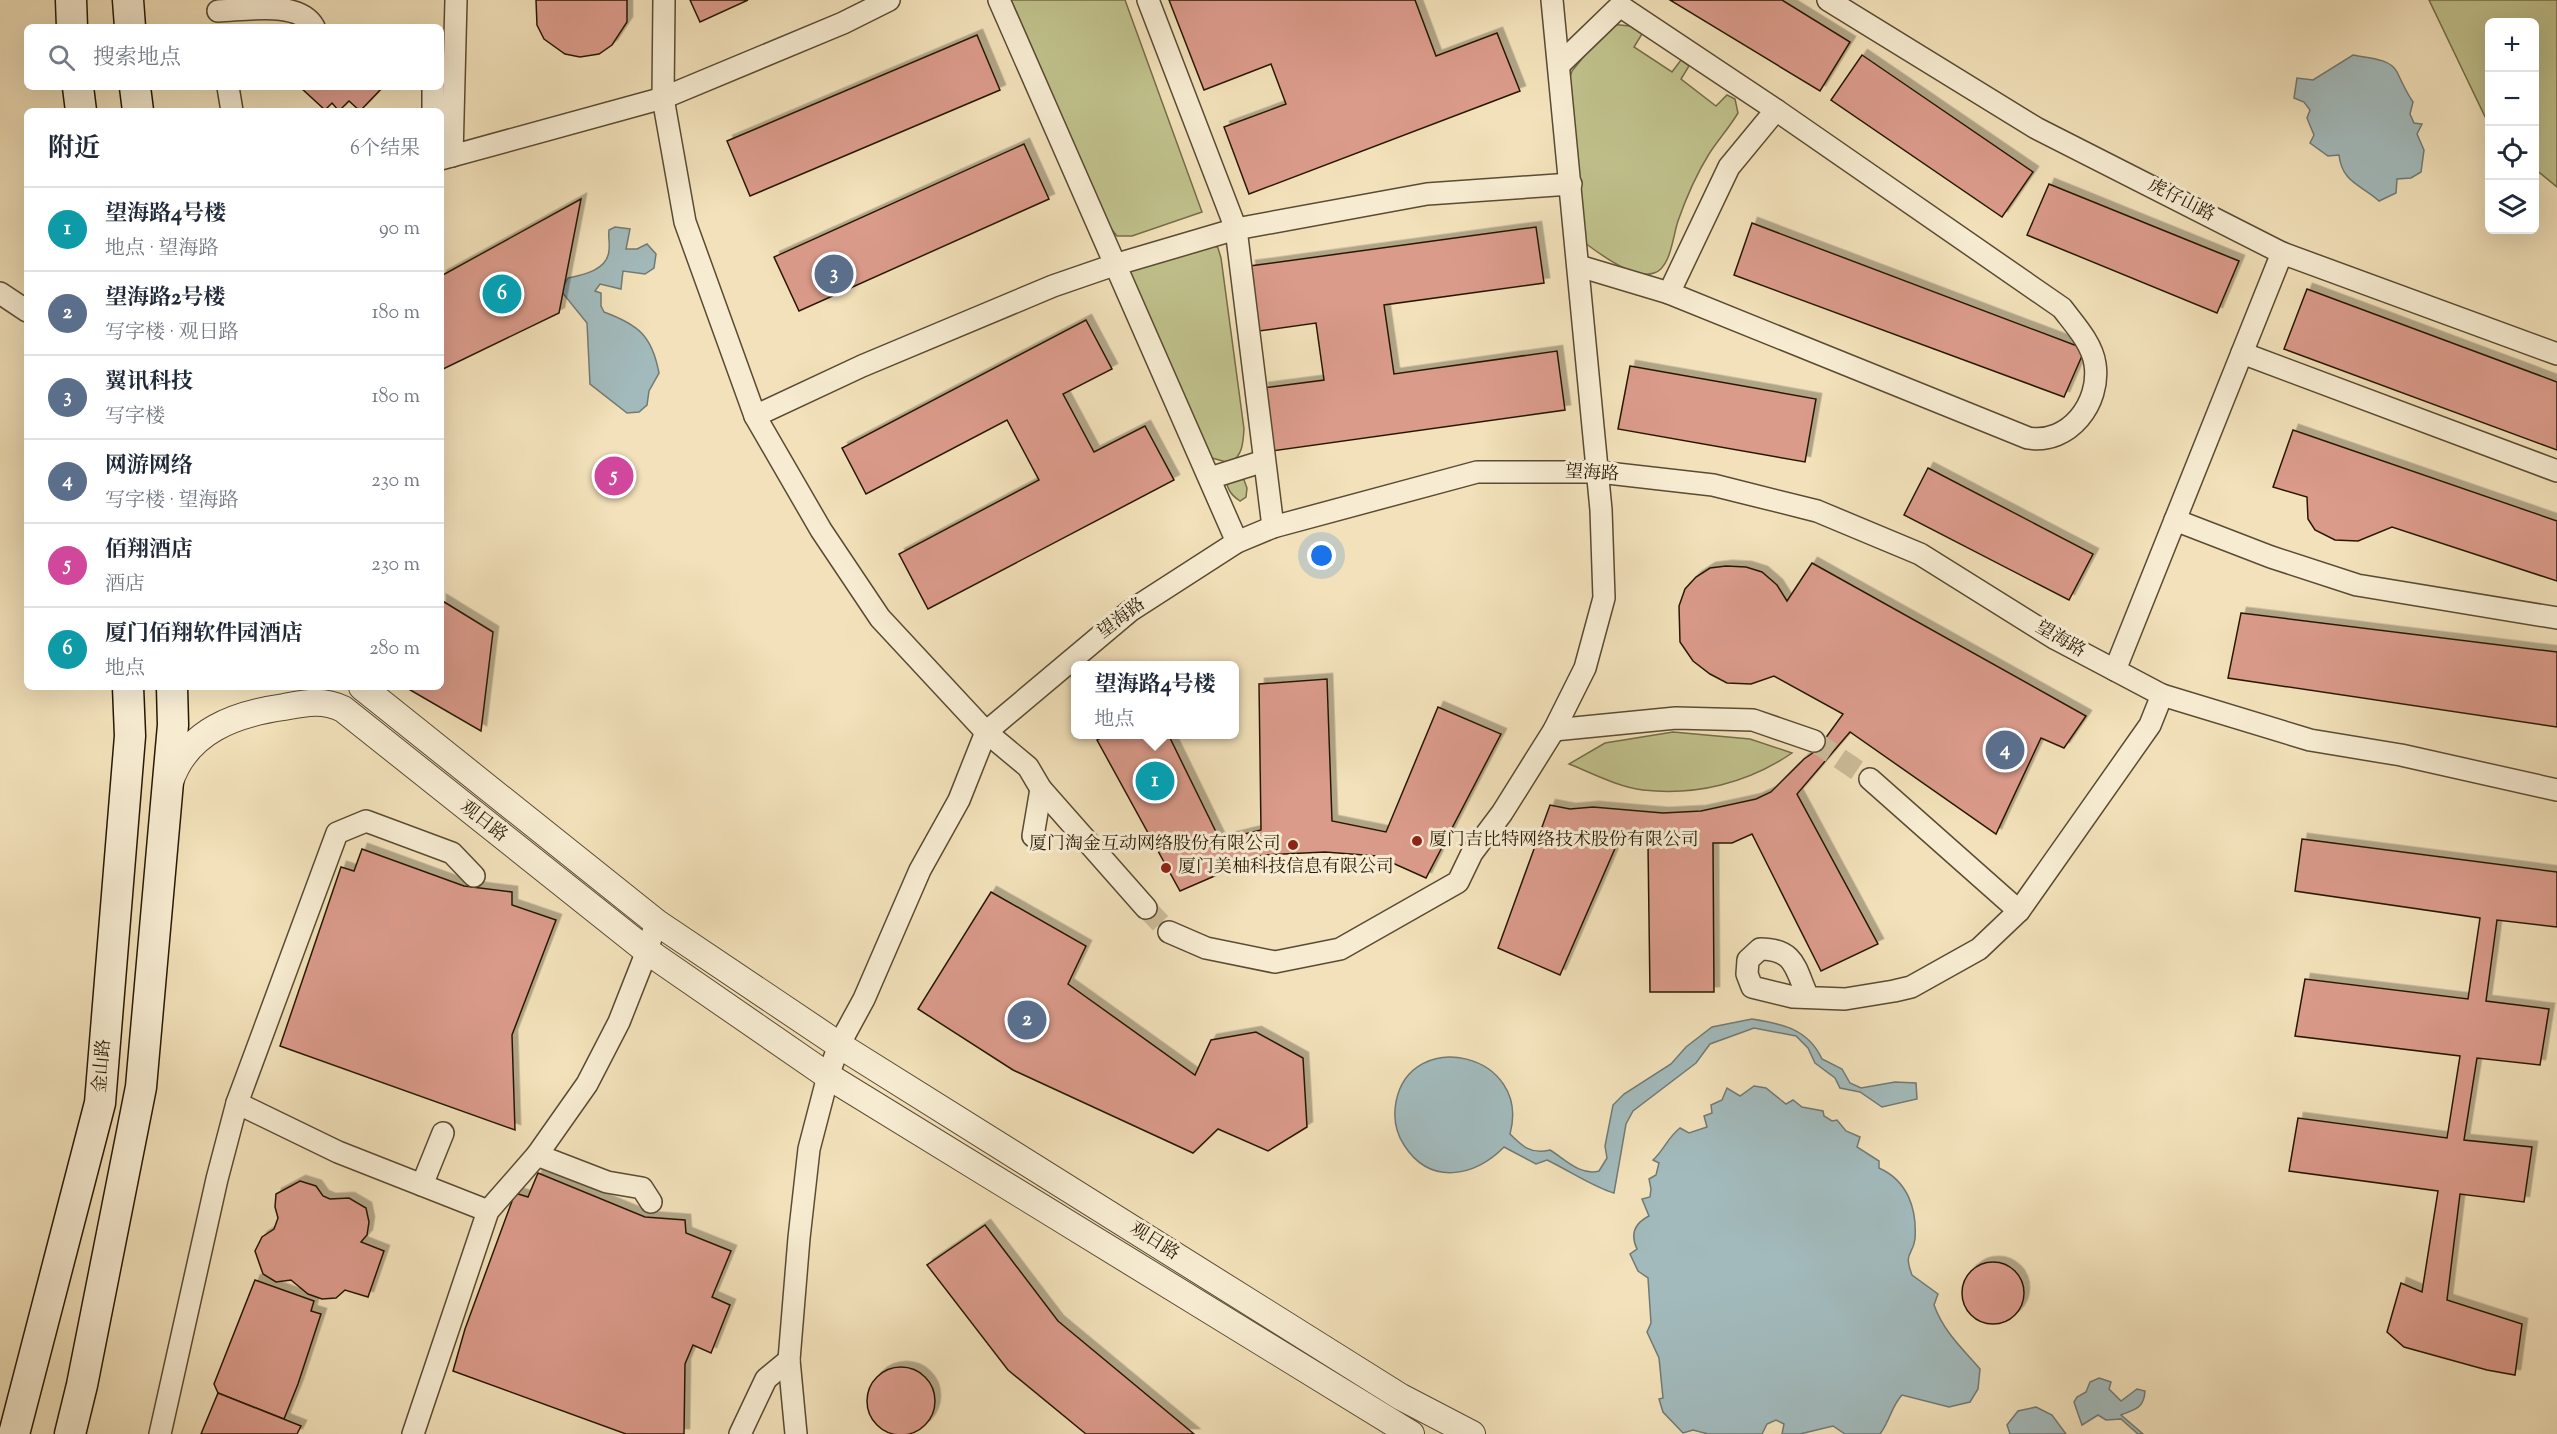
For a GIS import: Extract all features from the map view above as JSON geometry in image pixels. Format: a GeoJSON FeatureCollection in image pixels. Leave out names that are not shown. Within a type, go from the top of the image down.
{"type":"FeatureCollection","features":[{"type":"Feature","properties":{"kind":"main road"},"geometry":{"type":"LineString","coordinates":[[72,0],[72,24]]}},
{"type":"Feature","properties":{"kind":"main road"},"geometry":{"type":"LineString","coordinates":[[128,0],[130,24]]}},
{"type":"Feature","properties":{"kind":"main road"},"geometry":{"type":"LineString","coordinates":[[78,90],[81,108]]}},
{"type":"Feature","properties":{"kind":"main road"},"geometry":{"type":"LineString","coordinates":[[135,90],[138,108]]}},
{"type":"Feature","properties":{"kind":"main road","name":"金山路"},"geometry":{"type":"LineString","coordinates":[[14,1434],[100,1103],[130,736],[128,690]]}},
{"type":"Feature","properties":{"kind":"main road"},"geometry":{"type":"LineString","coordinates":[[69,1434],[82,1385],[141,1087],[173,725],[172,690]]}},
{"type":"Feature","properties":{"kind":"street"},"geometry":{"type":"LineString","coordinates":[[456,0],[447,157],[663,98],[843,23],[889,0]]}},
{"type":"Feature","properties":{"kind":"street"},"geometry":{"type":"LineString","coordinates":[[664,0],[663,98],[685,222],[755,416],[821,530],[880,618],[986,732],[1028,767],[1041,789],[1146,908]]}},
{"type":"Feature","properties":{"kind":"street"},"geometry":{"type":"LineString","coordinates":[[999,0],[1237,542]]}},
{"type":"Feature","properties":{"kind":"street"},"geometry":{"type":"LineString","coordinates":[[1148,0],[1236,229],[1273,527]]}},
{"type":"Feature","properties":{"kind":"street"},"geometry":{"type":"LineString","coordinates":[[1169,932],[1206,948],[1275,962],[1340,950],[1458,882],[1472,853],[1502,813],[1554,730],[1585,668],[1604,598],[1599,472],[1552,0]]}},
{"type":"Feature","properties":{"kind":"street","name":"虎仔山路"},"geometry":{"type":"LineString","coordinates":[[1828,0],[2036,128],[2282,253],[2557,354]]}},
{"type":"Feature","properties":{"kind":"street"},"geometry":{"type":"LineString","coordinates":[[1559,65],[1620,6],[1776,110],[2062,308],[2085,339],[2095,364],[2092,396],[2076,423],[2063,432],[2040,440],[2028,438],[1669,294],[1579,266]]}},
{"type":"Feature","properties":{"kind":"street"},"geometry":{"type":"LineString","coordinates":[[219,13],[292,9],[309,17],[312,24]]}},
{"type":"Feature","properties":{"kind":"street"},"geometry":{"type":"LineString","coordinates":[[228,90],[232,108]]}},
{"type":"Feature","properties":{"kind":"street"},"geometry":{"type":"LineString","coordinates":[[433,108],[434,90]]}},
{"type":"Feature","properties":{"kind":"street"},"geometry":{"type":"LineString","coordinates":[[1669,294],[1729,166],[1776,110]]}},
{"type":"Feature","properties":{"kind":"street"},"geometry":{"type":"LineString","coordinates":[[755,416],[862,366],[1053,286],[1114,265],[1236,229],[1427,194],[1570,184]]}},
{"type":"Feature","properties":{"kind":"street"},"geometry":{"type":"LineString","coordinates":[[2115,670],[2282,253]]}},
{"type":"Feature","properties":{"kind":"street"},"geometry":{"type":"LineString","coordinates":[[0,293],[24,309]]}},
{"type":"Feature","properties":{"kind":"street"},"geometry":{"type":"LineString","coordinates":[[2242,353],[2557,471]]}},
{"type":"Feature","properties":{"kind":"street"},"geometry":{"type":"LineString","coordinates":[[1210,478],[1264,461]]}},
{"type":"Feature","properties":{"kind":"street","name":"望海路"},"geometry":{"type":"LineString","coordinates":[[839,1045],[864,999],[920,870],[959,800],[986,732],[1130,611],[1237,542],[1273,527],[1477,472],[1599,472],[1713,485],[1817,512],[1920,554],[2056,639],[2162,695],[2310,740],[2401,755],[2557,790]]}},
{"type":"Feature","properties":{"kind":"street"},"geometry":{"type":"LineString","coordinates":[[2175,520],[2271,557],[2357,585],[2557,618]]}},
{"type":"Feature","properties":{"kind":"street"},"geometry":{"type":"LineString","coordinates":[[251,712],[274,690]]}},
{"type":"Feature","properties":{"kind":"street","name":"观日路"},"geometry":{"type":"LineString","coordinates":[[366,690],[656,922],[839,1045],[1420,1407],[1472,1434]]}},
{"type":"Feature","properties":{"kind":"street"},"geometry":{"type":"LineString","coordinates":[[1808,997],[1845,999],[1911,987],[1979,949],[2019,911],[2143,735],[2162,695]]}},
{"type":"Feature","properties":{"kind":"street","name":"观日路"},"geometry":{"type":"LineString","coordinates":[[165,824],[170,780],[183,755],[198,738],[221,723],[251,712],[314,702],[329,702],[343,709],[648,951],[828,1076],[1410,1434]]}},
{"type":"Feature","properties":{"kind":"street"},"geometry":{"type":"LineString","coordinates":[[1554,730],[1676,718],[1753,720],[1814,741]]}},
{"type":"Feature","properties":{"kind":"street"},"geometry":{"type":"LineString","coordinates":[[1870,779],[2019,911]]}},
{"type":"Feature","properties":{"kind":"street"},"geometry":{"type":"LineString","coordinates":[[1033,836],[1041,789]]}},
{"type":"Feature","properties":{"kind":"street"},"geometry":{"type":"LineString","coordinates":[[160,1434],[217,1179],[237,1103],[338,833],[366,822],[452,853],[474,876]]}},
{"type":"Feature","properties":{"kind":"street"},"geometry":{"type":"LineString","coordinates":[[413,1434],[488,1210],[537,1155],[587,1084],[619,1022],[648,951],[656,922]]}},
{"type":"Feature","properties":{"kind":"street"},"geometry":{"type":"LineString","coordinates":[[796,1434],[789,1360],[809,1149],[828,1076],[839,1045]]}},
{"type":"Feature","properties":{"kind":"street"},"geometry":{"type":"LineString","coordinates":[[237,1103],[338,1152],[488,1210]]}},
{"type":"Feature","properties":{"kind":"street"},"geometry":{"type":"LineString","coordinates":[[422,1185],[443,1133]]}},
{"type":"Feature","properties":{"kind":"street"},"geometry":{"type":"LineString","coordinates":[[537,1155],[607,1182],[642,1188],[651,1202]]}},
{"type":"Feature","properties":{"kind":"street"},"geometry":{"type":"LineString","coordinates":[[740,1434],[766,1378],[789,1360]]}},
{"type":"Feature","properties":{"kind":"street"},"geometry":{"type":"LineString","coordinates":[[1410,1434],[1420,1407]]}},
{"type":"Feature","properties":{"kind":"green space"},"geometry":{"type":"Polygon","coordinates":[[[1011,0],[1125,0],[1202,212],[1132,236],[1117,236],[1110,227],[1011,0]]]}},
{"type":"Feature","properties":{"kind":"green space"},"geometry":{"type":"Polygon","coordinates":[[[2429,0],[2557,0],[2557,187],[2539,172],[2539,18],[2485,18],[2485,117],[2429,0]]]}},
{"type":"Feature","properties":{"kind":"green space"},"geometry":{"type":"Polygon","coordinates":[[[1610,24],[1630,26],[1642,34],[1634,47],[1672,72],[1681,60],[1689,66],[1681,79],[1716,106],[1727,95],[1735,99],[1738,113],[1700,170],[1681,212],[1668,258],[1660,270],[1654,273],[1637,273],[1627,269],[1585,243],[1567,86],[1572,71],[1610,24]]]}},
{"type":"Feature","properties":{"kind":"green space"},"geometry":{"type":"Polygon","coordinates":[[[1211,243],[1218,248],[1221,258],[1244,429],[1240,452],[1230,463],[1212,458],[1204,448],[1127,273],[1133,267],[1211,243]]]}},
{"type":"Feature","properties":{"kind":"green space"},"geometry":{"type":"Polygon","coordinates":[[[1241,472],[1247,488],[1246,497],[1240,501],[1230,492],[1226,479],[1241,472]]]}},
{"type":"Feature","properties":{"kind":"green space"},"geometry":{"type":"Polygon","coordinates":[[[1673,732],[1750,739],[1792,753],[1758,772],[1739,779],[1702,789],[1682,791],[1634,788],[1615,783],[1569,764],[1605,743],[1673,732]]]}},
{"type":"Feature","properties":{"kind":"water"},"geometry":{"type":"Polygon","coordinates":[[[2353,55],[2378,59],[2394,67],[2413,102],[2410,114],[2414,123],[2422,124],[2417,134],[2424,150],[2421,172],[2411,178],[2397,179],[2396,193],[2379,201],[2348,178],[2339,155],[2328,156],[2310,143],[2314,135],[2307,118],[2310,110],[2304,102],[2294,98],[2297,78],[2313,80],[2353,55]]]}},
{"type":"Feature","properties":{"kind":"water"},"geometry":{"type":"Polygon","coordinates":[[[615,227],[630,229],[626,249],[637,249],[647,244],[656,254],[654,268],[645,274],[623,271],[621,289],[600,284],[595,291],[601,293],[601,306],[604,312],[635,327],[648,341],[656,360],[659,373],[649,391],[647,405],[639,412],[627,413],[590,384],[587,323],[561,291],[568,278],[600,267],[608,257],[609,230],[615,227]]]}},
{"type":"Feature","properties":{"kind":"water"},"geometry":{"type":"Polygon","coordinates":[[[1752,1019],[1784,1026],[1802,1034],[1810,1041],[1822,1059],[1842,1069],[1850,1083],[1861,1088],[1895,1082],[1916,1083],[1917,1099],[1882,1107],[1860,1092],[1840,1088],[1835,1078],[1815,1063],[1808,1048],[1796,1036],[1754,1028],[1710,1044],[1696,1063],[1633,1111],[1626,1124],[1614,1193],[1589,1183],[1547,1160],[1536,1164],[1504,1147],[1480,1165],[1453,1173],[1439,1172],[1415,1158],[1404,1145],[1397,1129],[1396,1102],[1406,1078],[1423,1064],[1444,1057],[1466,1059],[1487,1068],[1503,1084],[1512,1106],[1510,1134],[1519,1142],[1532,1150],[1550,1150],[1579,1169],[1599,1171],[1607,1158],[1605,1146],[1613,1105],[1624,1094],[1671,1064],[1686,1047],[1712,1027],[1752,1019]]]}},
{"type":"Feature","properties":{"kind":"water"},"geometry":{"type":"Polygon","coordinates":[[[1754,1086],[1766,1088],[1786,1104],[1793,1100],[1802,1107],[1823,1111],[1824,1116],[1832,1121],[1837,1120],[1846,1131],[1860,1137],[1857,1147],[1879,1161],[1879,1168],[1897,1180],[1904,1188],[1914,1217],[1915,1239],[1908,1258],[1912,1275],[1938,1294],[1934,1305],[1938,1315],[1954,1339],[1980,1369],[1978,1389],[1970,1402],[1949,1407],[1902,1395],[1880,1434],[1845,1434],[1833,1426],[1800,1434],[1782,1434],[1784,1424],[1776,1420],[1767,1424],[1762,1434],[1708,1434],[1693,1430],[1683,1433],[1663,1412],[1659,1399],[1663,1398],[1659,1358],[1647,1332],[1651,1323],[1648,1278],[1638,1271],[1630,1254],[1637,1249],[1634,1234],[1637,1226],[1649,1216],[1642,1199],[1650,1197],[1649,1179],[1656,1175],[1659,1163],[1653,1160],[1669,1139],[1680,1128],[1689,1133],[1707,1127],[1704,1116],[1712,1113],[1711,1105],[1722,1100],[1727,1088],[1740,1096],[1754,1086]]]}},
{"type":"Feature","properties":{"kind":"water"},"geometry":{"type":"Polygon","coordinates":[[[2099,1378],[2111,1382],[2109,1389],[2121,1401],[2137,1389],[2145,1391],[2141,1404],[2121,1415],[2143,1434],[2138,1434],[2121,1419],[2106,1420],[2098,1415],[2082,1425],[2074,1402],[2077,1397],[2086,1392],[2090,1382],[2099,1378]]]}},
{"type":"Feature","properties":{"kind":"water"},"geometry":{"type":"Polygon","coordinates":[[[2036,1407],[2052,1415],[2066,1434],[2010,1434],[2007,1425],[2018,1411],[2036,1407]]]}},
{"type":"Feature","properties":{"kind":"building"},"geometry":{"type":"Polygon","coordinates":[[[536,0],[627,0],[627,22],[612,45],[599,54],[580,57],[565,54],[544,39],[537,25],[536,0]]]}},
{"type":"Feature","properties":{"kind":"building"},"geometry":{"type":"Polygon","coordinates":[[[690,0],[748,0],[700,22],[690,0]]]}},
{"type":"Feature","properties":{"kind":"building"},"geometry":{"type":"Polygon","coordinates":[[[1169,0],[1415,0],[1436,56],[1497,33],[1520,91],[1249,194],[1224,127],[1286,104],[1271,64],[1204,90],[1169,0]]]}},
{"type":"Feature","properties":{"kind":"building"},"geometry":{"type":"Polygon","coordinates":[[[1670,0],[1782,0],[1850,42],[1820,91],[1670,0]]]}},
{"type":"Feature","properties":{"kind":"building"},"geometry":{"type":"Polygon","coordinates":[[[977,35],[1000,90],[750,196],[727,141],[977,35]]]}},
{"type":"Feature","properties":{"kind":"building"},"geometry":{"type":"Polygon","coordinates":[[[1862,55],[2033,172],[2002,217],[1831,100],[1862,55]]]}},
{"type":"Feature","properties":{"kind":"building"},"geometry":{"type":"Polygon","coordinates":[[[303,90],[380,90],[363,108],[357,108],[349,101],[342,108],[336,108],[332,103],[327,108],[323,108],[303,90]]]}},
{"type":"Feature","properties":{"kind":"building"},"geometry":{"type":"Polygon","coordinates":[[[1024,144],[1049,199],[799,311],[774,257],[1024,144]]]}},
{"type":"Feature","properties":{"kind":"building"},"geometry":{"type":"Polygon","coordinates":[[[2049,184],[2239,261],[2217,313],[2027,235],[2049,184]]]}},
{"type":"Feature","properties":{"kind":"building"},"geometry":{"type":"Polygon","coordinates":[[[581,199],[559,313],[444,369],[444,274],[581,199]]]}},
{"type":"Feature","properties":{"kind":"building"},"geometry":{"type":"Polygon","coordinates":[[[1752,223],[2085,349],[2064,397],[1734,275],[1752,223]]]}},
{"type":"Feature","properties":{"kind":"building"},"geometry":{"type":"Polygon","coordinates":[[[1536,227],[1544,283],[1384,305],[1394,374],[1557,351],[1565,410],[1272,451],[1263,388],[1324,380],[1316,323],[1259,331],[1250,266],[1536,227]]]}},
{"type":"Feature","properties":{"kind":"building"},"geometry":{"type":"Polygon","coordinates":[[[2307,289],[2557,382],[2557,450],[2284,349],[2307,289]]]}},
{"type":"Feature","properties":{"kind":"building"},"geometry":{"type":"Polygon","coordinates":[[[1086,320],[1112,369],[1063,394],[1094,452],[1145,426],[1174,480],[928,609],[899,554],[1039,480],[1007,420],[866,494],[842,448],[1086,320]]]}},
{"type":"Feature","properties":{"kind":"building"},"geometry":{"type":"Polygon","coordinates":[[[1630,366],[1816,399],[1805,462],[1618,429],[1630,366]]]}},
{"type":"Feature","properties":{"kind":"building"},"geometry":{"type":"Polygon","coordinates":[[[2293,430],[2557,521],[2557,581],[2392,527],[2358,541],[2335,540],[2315,530],[2308,519],[2307,497],[2273,487],[2293,430]]]}},
{"type":"Feature","properties":{"kind":"building"},"geometry":{"type":"Polygon","coordinates":[[[1928,468],[2093,554],[2069,600],[1904,515],[1928,468]]]}},
{"type":"Feature","properties":{"kind":"building"},"geometry":{"type":"Polygon","coordinates":[[[1812,563],[2086,716],[2064,748],[2041,738],[1996,834],[1850,732],[1797,794],[1878,944],[1821,971],[1752,834],[1732,843],[1713,843],[1714,992],[1650,992],[1648,845],[1620,837],[1560,975],[1498,948],[1550,805],[1570,809],[1593,807],[1663,813],[1701,811],[1756,799],[1771,792],[1804,759],[1817,750],[1843,714],[1774,676],[1751,684],[1727,683],[1710,674],[1693,661],[1680,642],[1679,606],[1685,589],[1696,577],[1710,568],[1726,566],[1746,567],[1762,572],[1777,585],[1787,601],[1812,563]]]}},
{"type":"Feature","properties":{"kind":"building"},"geometry":{"type":"Polygon","coordinates":[[[444,602],[493,632],[481,731],[410,690],[444,690],[444,602]]]}},
{"type":"Feature","properties":{"kind":"building"},"geometry":{"type":"Polygon","coordinates":[[[2241,613],[2557,652],[2557,727],[2228,678],[2241,613]]]}},
{"type":"Feature","properties":{"kind":"building"},"geometry":{"type":"Polygon","coordinates":[[[1327,679],[1332,821],[1386,832],[1438,707],[1501,734],[1426,878],[1377,856],[1325,852],[1263,855],[1180,891],[1097,740],[1170,739],[1220,840],[1261,830],[1259,684],[1327,679]]]}},
{"type":"Feature","properties":{"kind":"building"},"geometry":{"type":"Polygon","coordinates":[[[2302,839],[2557,872],[2557,927],[2497,920],[2486,1001],[2549,1009],[2540,1065],[2477,1058],[2464,1140],[2532,1147],[2524,1202],[2460,1194],[2447,1300],[2522,1324],[2515,1375],[2487,1370],[2404,1347],[2387,1332],[2401,1283],[2422,1292],[2438,1191],[2289,1171],[2298,1118],[2447,1138],[2460,1056],[2295,1036],[2305,979],[2468,999],[2480,918],[2295,891],[2302,839]]]}},
{"type":"Feature","properties":{"kind":"building"},"geometry":{"type":"Polygon","coordinates":[[[362,849],[464,886],[512,892],[512,905],[556,920],[512,1035],[515,1130],[280,1046],[341,867],[354,871],[362,849]]]}},
{"type":"Feature","properties":{"kind":"building"},"geometry":{"type":"Polygon","coordinates":[[[991,892],[1086,946],[1068,984],[1195,1075],[1211,1040],[1256,1032],[1303,1058],[1307,1127],[1268,1151],[1218,1129],[1193,1153],[1013,1070],[918,1009],[991,892]]]}},
{"type":"Feature","properties":{"kind":"building"},"geometry":{"type":"Polygon","coordinates":[[[538,1173],[645,1217],[685,1220],[686,1233],[731,1251],[712,1297],[730,1305],[711,1353],[693,1345],[685,1364],[684,1434],[626,1434],[453,1371],[465,1329],[515,1193],[528,1197],[538,1173]]]}},
{"type":"Feature","properties":{"kind":"building"},"geometry":{"type":"Polygon","coordinates":[[[300,1181],[316,1186],[323,1196],[330,1199],[349,1198],[366,1208],[369,1222],[367,1235],[361,1242],[384,1251],[368,1297],[345,1290],[336,1298],[322,1299],[308,1294],[291,1280],[276,1282],[263,1274],[255,1251],[262,1237],[274,1229],[278,1218],[275,1207],[276,1194],[300,1181]]]}},
{"type":"Feature","properties":{"kind":"building"},"geometry":{"type":"Polygon","coordinates":[[[985,1225],[1058,1321],[1194,1434],[1086,1434],[1008,1370],[927,1265],[985,1225]]]}},
{"type":"Feature","properties":{"kind":"building"},"geometry":{"type":"Polygon","coordinates":[[[1987,1262],[1999,1262],[2015,1271],[2022,1281],[2024,1293],[2022,1305],[2015,1315],[1999,1324],[1987,1324],[1976,1319],[1967,1310],[1962,1299],[1962,1287],[1967,1276],[1976,1267],[1987,1262]]]}},
{"type":"Feature","properties":{"kind":"building"},"geometry":{"type":"Polygon","coordinates":[[[255,1280],[314,1301],[311,1311],[321,1314],[284,1419],[218,1393],[214,1384],[255,1280]]]}},
{"type":"Feature","properties":{"kind":"building"},"geometry":{"type":"Polygon","coordinates":[[[894,1367],[908,1367],[920,1372],[930,1382],[935,1401],[930,1420],[920,1430],[908,1435],[894,1435],[882,1430],[872,1420],[867,1408],[867,1394],[872,1382],[882,1372],[894,1367]]]}},
{"type":"Feature","properties":{"kind":"building"},"geometry":{"type":"Polygon","coordinates":[[[218,1393],[301,1426],[297,1434],[201,1434],[218,1393]]]}},
{"type":"Feature","properties":{"kind":"tunnel"},"geometry":{"type":"LineString","coordinates":[[1814,741],[1870,779]]}},
{"type":"Feature","properties":{"kind":"tunnel"},"geometry":{"type":"LineString","coordinates":[[1146,908],[1169,932]]}},
{"type":"Feature","properties":{"kind":"place","name":"翼讯科技"},"geometry":{"type":"Point","coordinates":[834,274]}},
{"type":"Feature","properties":{"kind":"place","name":"厦门佰翔软件园酒店"},"geometry":{"type":"Point","coordinates":[502,294]}},
{"type":"Feature","properties":{"kind":"place","name":"佰翔酒店"},"geometry":{"type":"Point","coordinates":[614,476]}},
{"type":"Feature","properties":{"kind":"place","name":"网游网络"},"geometry":{"type":"Point","coordinates":[2005,750]}},
{"type":"Feature","properties":{"kind":"place","name":"望海路4号楼"},"geometry":{"type":"Point","coordinates":[1155,781]}},
{"type":"Feature","properties":{"kind":"place","name":"厦门吉比特网络技术股份有限公司"},"geometry":{"type":"Point","coordinates":[1417,841]}},
{"type":"Feature","properties":{"kind":"place","name":"厦门淘金互动网络股份有限公司"},"geometry":{"type":"Point","coordinates":[1293,845]}},
{"type":"Feature","properties":{"kind":"place","name":"厦门美柚科技信息有限公司"},"geometry":{"type":"Point","coordinates":[1166,868]}},
{"type":"Feature","properties":{"kind":"place","name":"望海路2号楼"},"geometry":{"type":"Point","coordinates":[1027,1020]}}]}
